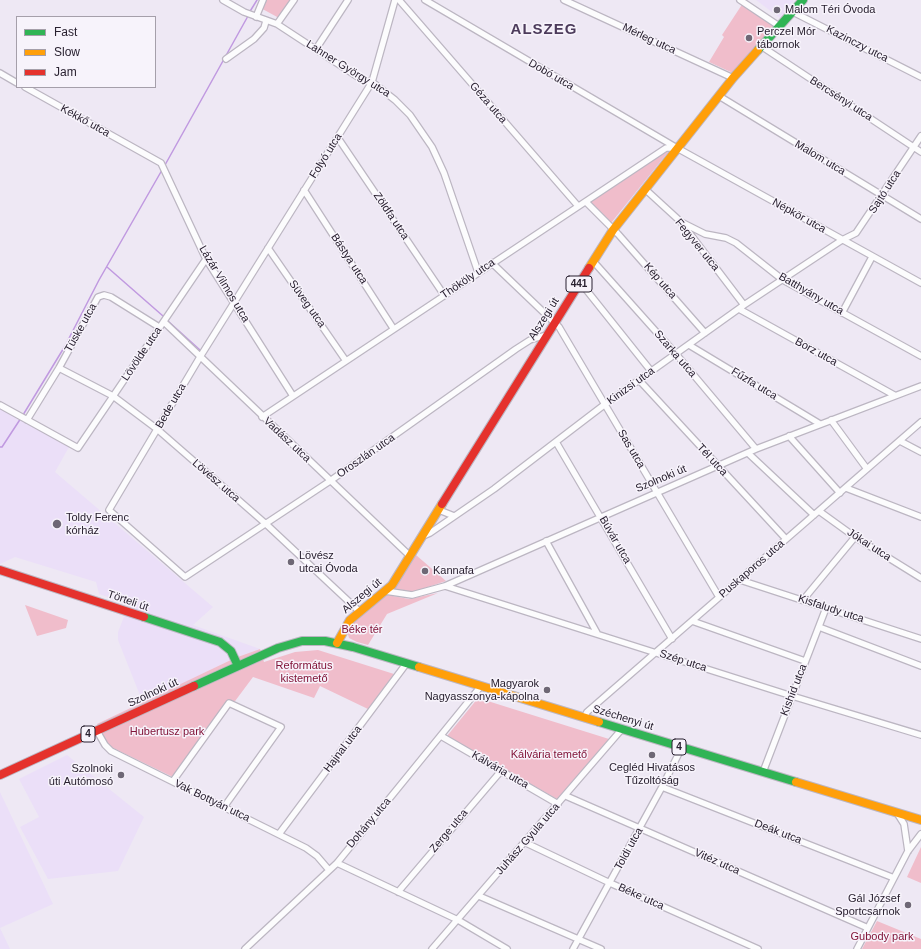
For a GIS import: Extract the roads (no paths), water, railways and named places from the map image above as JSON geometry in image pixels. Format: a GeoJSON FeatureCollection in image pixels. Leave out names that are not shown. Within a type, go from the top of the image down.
{"type":"FeatureCollection","features":[{"type":"Feature","properties":{"kind":"main road","name":"Alszegi út"},"geometry":{"type":"LineString","coordinates":[[337,643],[345,627],[392,585],[546,335],[613,230],[733,78],[803,0]]}},
{"type":"Feature","properties":{"kind":"main road","name":"Törteli út"},"geometry":{"type":"LineString","coordinates":[[0,570],[220,642],[231,651],[238,666]]}},
{"type":"Feature","properties":{"kind":"main road"},"geometry":{"type":"LineString","coordinates":[[345,627],[344,638],[347,645],[353,647]]}},
{"type":"Feature","properties":{"kind":"main road","name":"Szolnoki út"},"geometry":{"type":"LineString","coordinates":[[0,775],[287,645],[318,640]]}},
{"type":"Feature","properties":{"kind":"main road","name":"Széchenyi út"},"geometry":{"type":"LineString","coordinates":[[318,640],[353,647],[921,820]]}},
{"type":"Feature","properties":{"kind":"street","name":"Lahner György utca"},"geometry":{"type":"LineString","coordinates":[[223,0],[251,15],[277,24],[364,81],[372,82],[396,100],[410,115],[432,147],[444,173],[478,272]]}},
{"type":"Feature","properties":{"kind":"street"},"geometry":{"type":"LineString","coordinates":[[251,15],[263,0]]}},
{"type":"Feature","properties":{"kind":"street"},"geometry":{"type":"LineString","coordinates":[[277,24],[294,0]]}},
{"type":"Feature","properties":{"kind":"street"},"geometry":{"type":"LineString","coordinates":[[316,49],[348,0]]}},
{"type":"Feature","properties":{"kind":"street","name":"Folyó utca"},"geometry":{"type":"LineString","coordinates":[[234,301],[372,82],[395,0]]}},
{"type":"Feature","properties":{"kind":"street","name":"Géza utca"},"geometry":{"type":"LineString","coordinates":[[399,0],[578,206]]}},
{"type":"Feature","properties":{"kind":"street","name":"Dobó utca"},"geometry":{"type":"LineString","coordinates":[[425,0],[677,148]]}},
{"type":"Feature","properties":{"kind":"street","name":"Mérleg utca"},"geometry":{"type":"LineString","coordinates":[[564,0],[577,2],[733,78]]}},
{"type":"Feature","properties":{"kind":"street"},"geometry":{"type":"LineString","coordinates":[[740,0],[779,26]]}},
{"type":"Feature","properties":{"kind":"street","name":"Kazinczy utca"},"geometry":{"type":"LineString","coordinates":[[793,12],[921,77]]}},
{"type":"Feature","properties":{"kind":"street"},"geometry":{"type":"LineString","coordinates":[[226,59],[254,39],[264,28],[266,21]]}},
{"type":"Feature","properties":{"kind":"street","name":"Bercsényi utca"},"geometry":{"type":"LineString","coordinates":[[762,46],[921,152]]}},
{"type":"Feature","properties":{"kind":"street"},"geometry":{"type":"LineString","coordinates":[[0,73],[16,81]]}},
{"type":"Feature","properties":{"kind":"street","name":"Kékkő utca"},"geometry":{"type":"LineString","coordinates":[[27,88],[144,154]]}},
{"type":"Feature","properties":{"kind":"street","name":"Malom utca"},"geometry":{"type":"LineString","coordinates":[[719,96],[921,219]]}},
{"type":"Feature","properties":{"kind":"street","name":"Sajtó utca"},"geometry":{"type":"LineString","coordinates":[[842,240],[856,233],[921,136]]}},
{"type":"Feature","properties":{"kind":"street","name":"Zöldfa utca"},"geometry":{"type":"LineString","coordinates":[[338,138],[444,295]]}},
{"type":"Feature","properties":{"kind":"street","name":"Thököly utca"},"geometry":{"type":"LineString","coordinates":[[262,417],[393,328],[666,148],[677,148]]}},
{"type":"Feature","properties":{"kind":"street","name":"Népkör utca"},"geometry":{"type":"LineString","coordinates":[[677,148],[921,283]]}},
{"type":"Feature","properties":{"kind":"street","name":"Lázár Vilmos utca"},"geometry":{"type":"LineString","coordinates":[[144,154],[164,167],[206,259],[293,396]]}},
{"type":"Feature","properties":{"kind":"street","name":"Fegyver utca"},"geometry":{"type":"LineString","coordinates":[[645,189],[680,222],[744,305]]}},
{"type":"Feature","properties":{"kind":"street","name":"Bástya utca"},"geometry":{"type":"LineString","coordinates":[[304,190],[393,328]]}},
{"type":"Feature","properties":{"kind":"street"},"geometry":{"type":"LineString","coordinates":[[586,202],[613,230]]}},
{"type":"Feature","properties":{"kind":"street","name":"Batthyány utca"},"geometry":{"type":"LineString","coordinates":[[680,222],[705,234],[726,238],[736,243],[783,280],[921,356]]}},
{"type":"Feature","properties":{"kind":"street","name":"Kép utca"},"geometry":{"type":"LineString","coordinates":[[613,230],[705,333]]}},
{"type":"Feature","properties":{"kind":"street","name":"Kinizsi utca"},"geometry":{"type":"LineString","coordinates":[[422,537],[454,516],[604,405],[738,309],[842,240]]}},
{"type":"Feature","properties":{"kind":"street","name":"Süveg utca"},"geometry":{"type":"LineString","coordinates":[[268,248],[346,361]]}},
{"type":"Feature","properties":{"kind":"street"},"geometry":{"type":"LineString","coordinates":[[842,313],[872,257]]}},
{"type":"Feature","properties":{"kind":"street","name":"Lövölde utca"},"geometry":{"type":"LineString","coordinates":[[26,419],[78,448],[206,259]]}},
{"type":"Feature","properties":{"kind":"street","name":"Szarka utca"},"geometry":{"type":"LineString","coordinates":[[593,260],[676,354],[756,449]]}},
{"type":"Feature","properties":{"kind":"street","name":"Sas utca"},"geometry":{"type":"LineString","coordinates":[[492,263],[559,327],[719,597]]}},
{"type":"Feature","properties":{"kind":"street"},"geometry":{"type":"LineString","coordinates":[[580,282],[651,371]]}},
{"type":"Feature","properties":{"kind":"street","name":"Tüske utca"},"geometry":{"type":"LineString","coordinates":[[26,419],[59,368],[98,297],[111,297],[159,327]]}},
{"type":"Feature","properties":{"kind":"street","name":"Bede utca"},"geometry":{"type":"LineString","coordinates":[[185,577],[109,510],[234,301]]}},
{"type":"Feature","properties":{"kind":"street","name":"Borz utca"},"geometry":{"type":"LineString","coordinates":[[738,309],[894,395]]}},
{"type":"Feature","properties":{"kind":"street","name":"Vadász utca"},"geometry":{"type":"LineString","coordinates":[[164,322],[262,417],[410,556]]}},
{"type":"Feature","properties":{"kind":"street","name":"Oroszlán utca"},"geometry":{"type":"LineString","coordinates":[[185,577],[330,481],[530,340],[546,335]]}},
{"type":"Feature","properties":{"kind":"street","name":"Fűzfa utca"},"geometry":{"type":"LineString","coordinates":[[689,345],[820,424]]}},
{"type":"Feature","properties":{"kind":"street","name":"Lövész utca"},"geometry":{"type":"LineString","coordinates":[[59,368],[113,396],[157,429],[266,524],[360,612]]}},
{"type":"Feature","properties":{"kind":"street","name":"Tél utca"},"geometry":{"type":"LineString","coordinates":[[639,380],[786,539]]}},
{"type":"Feature","properties":{"kind":"street","name":"Szolnoki út"},"geometry":{"type":"LineString","coordinates":[[385,591],[412,595],[445,586],[756,449],[894,395],[921,386]]}},
{"type":"Feature","properties":{"kind":"street"},"geometry":{"type":"LineString","coordinates":[[0,405],[26,419]]}},
{"type":"Feature","properties":{"kind":"street"},"geometry":{"type":"LineString","coordinates":[[831,420],[867,469]]}},
{"type":"Feature","properties":{"kind":"street","name":"Puskaporos utca"},"geometry":{"type":"LineString","coordinates":[[584,718],[587,712],[657,653],[719,597],[921,422]]}},
{"type":"Feature","properties":{"kind":"street"},"geometry":{"type":"LineString","coordinates":[[789,436],[840,493]]}},
{"type":"Feature","properties":{"kind":"street"},"geometry":{"type":"LineString","coordinates":[[900,441],[921,452]]}},
{"type":"Feature","properties":{"kind":"street","name":"Búvár utca"},"geometry":{"type":"LineString","coordinates":[[556,442],[672,639]]}},
{"type":"Feature","properties":{"kind":"street","name":"Jókai utca"},"geometry":{"type":"LineString","coordinates":[[748,453],[816,513],[921,578]]}},
{"type":"Feature","properties":{"kind":"street"},"geometry":{"type":"LineString","coordinates":[[846,488],[921,516]]}},
{"type":"Feature","properties":{"kind":"street"},"geometry":{"type":"LineString","coordinates":[[439,510],[454,516]]}},
{"type":"Feature","properties":{"kind":"street"},"geometry":{"type":"LineString","coordinates":[[803,600],[855,537]]}},
{"type":"Feature","properties":{"kind":"street"},"geometry":{"type":"LineString","coordinates":[[546,541],[597,633]]}},
{"type":"Feature","properties":{"kind":"street","name":"Kisfaludy utca"},"geometry":{"type":"LineString","coordinates":[[740,580],[921,640]]}},
{"type":"Feature","properties":{"kind":"street","name":"Szép utca"},"geometry":{"type":"LineString","coordinates":[[445,586],[792,696],[921,735]]}},
{"type":"Feature","properties":{"kind":"street","name":"Kishíd utca"},"geometry":{"type":"LineString","coordinates":[[762,772],[826,608]]}},
{"type":"Feature","properties":{"kind":"street"},"geometry":{"type":"LineString","coordinates":[[692,621],[805,660]]}},
{"type":"Feature","properties":{"kind":"street"},"geometry":{"type":"LineString","coordinates":[[819,627],[921,666]]}},
{"type":"Feature","properties":{"kind":"street","name":"Hajnal utca"},"geometry":{"type":"LineString","coordinates":[[279,834],[406,664]]}},
{"type":"Feature","properties":{"kind":"street","name":"Dohány utca"},"geometry":{"type":"LineString","coordinates":[[245,949],[337,862],[481,686]]}},
{"type":"Feature","properties":{"kind":"street"},"geometry":{"type":"LineString","coordinates":[[173,781],[229,703],[281,727],[224,807]]}},
{"type":"Feature","properties":{"kind":"street","name":"Juhász Gyula utca"},"geometry":{"type":"LineString","coordinates":[[432,949],[524,842],[566,796],[622,729]]}},
{"type":"Feature","properties":{"kind":"street","name":"Vak Bottyán utca"},"geometry":{"type":"LineString","coordinates":[[97,730],[108,748],[312,852],[329,870]]}},
{"type":"Feature","properties":{"kind":"street","name":"Kálvária utca"},"geometry":{"type":"LineString","coordinates":[[441,736],[558,804]]}},
{"type":"Feature","properties":{"kind":"street","name":"Toldi utca"},"geometry":{"type":"LineString","coordinates":[[573,949],[662,787],[682,747]]}},
{"type":"Feature","properties":{"kind":"street","name":"Zerge utca"},"geometry":{"type":"LineString","coordinates":[[398,892],[500,771]]}},
{"type":"Feature","properties":{"kind":"street","name":"Deák utca"},"geometry":{"type":"LineString","coordinates":[[662,787],[894,878]]}},
{"type":"Feature","properties":{"kind":"street","name":"Vitéz utca"},"geometry":{"type":"LineString","coordinates":[[566,796],[868,928]]}},
{"type":"Feature","properties":{"kind":"street"},"geometry":{"type":"LineString","coordinates":[[897,813],[904,825],[908,851]]}},
{"type":"Feature","properties":{"kind":"street"},"geometry":{"type":"LineString","coordinates":[[858,949],[908,851],[921,834]]}},
{"type":"Feature","properties":{"kind":"street","name":"Béke utca"},"geometry":{"type":"LineString","coordinates":[[524,842],[610,883],[758,949]]}},
{"type":"Feature","properties":{"kind":"street"},"geometry":{"type":"LineString","coordinates":[[337,862],[458,920],[507,949]]}},
{"type":"Feature","properties":{"kind":"street"},"geometry":{"type":"LineString","coordinates":[[479,896],[601,949]]}},
{"type":"Feature","properties":{"kind":"waterway"},"geometry":{"type":"LineString","coordinates":[[249,13],[257,0]]}},
{"type":"Feature","properties":{"kind":"waterway"},"geometry":{"type":"LineString","coordinates":[[165,165],[248,16]]}},
{"type":"Feature","properties":{"kind":"waterway"},"geometry":{"type":"LineString","coordinates":[[23,415],[65,346],[99,280],[162,170]]}},
{"type":"Feature","properties":{"kind":"waterway"},"geometry":{"type":"LineString","coordinates":[[107,267],[163,316]]}},
{"type":"Feature","properties":{"kind":"waterway"},"geometry":{"type":"LineString","coordinates":[[169,322],[200,350]]}},
{"type":"Feature","properties":{"kind":"waterway"},"geometry":{"type":"LineString","coordinates":[[0,447],[2,447],[21,418]]}},
{"type":"Feature","properties":{"kind":"place","name":"Malom Téri Óvoda"},"geometry":{"type":"Point","coordinates":[777,10]}},
{"type":"Feature","properties":{"kind":"place","name":"Perczel Mór tábornok"},"geometry":{"type":"Point","coordinates":[749,38]}},
{"type":"Feature","properties":{"kind":"place","name":"Toldy Ferenc kórház"},"geometry":{"type":"Point","coordinates":[57,524]}},
{"type":"Feature","properties":{"kind":"place","name":"Lövész utcai Óvoda"},"geometry":{"type":"Point","coordinates":[291,562]}},
{"type":"Feature","properties":{"kind":"place","name":"Kannafa"},"geometry":{"type":"Point","coordinates":[425,571]}},
{"type":"Feature","properties":{"kind":"place","name":"Magyarok Nagyasszonya-kápolna"},"geometry":{"type":"Point","coordinates":[547,690]}},
{"type":"Feature","properties":{"kind":"place","name":"Cegléd Hivatásos Tűzoltóság"},"geometry":{"type":"Point","coordinates":[652,755]}},
{"type":"Feature","properties":{"kind":"place","name":"Szolnoki úti Autómosó"},"geometry":{"type":"Point","coordinates":[121,775]}},
{"type":"Feature","properties":{"kind":"place","name":"Gál József Sportcsarnok"},"geometry":{"type":"Point","coordinates":[908,905]}},
{"type":"Feature","properties":{"kind":"district","name":"ALSZEG"},"geometry":{"type":"Point","coordinates":[544,30]}},
{"type":"Feature","properties":{"kind":"park label","name":"Béke tér"},"geometry":{"type":"Point","coordinates":[362,630]}},
{"type":"Feature","properties":{"kind":"park label","name":"Református kistemető"},"geometry":{"type":"Point","coordinates":[304,672]}},
{"type":"Feature","properties":{"kind":"park label","name":"Hubertusz park"},"geometry":{"type":"Point","coordinates":[167,732]}},
{"type":"Feature","properties":{"kind":"park label","name":"Kálvária temető"},"geometry":{"type":"Point","coordinates":[549,755]}},
{"type":"Feature","properties":{"kind":"park label","name":"Gubody park"},"geometry":{"type":"Point","coordinates":[882,937]}}]}
